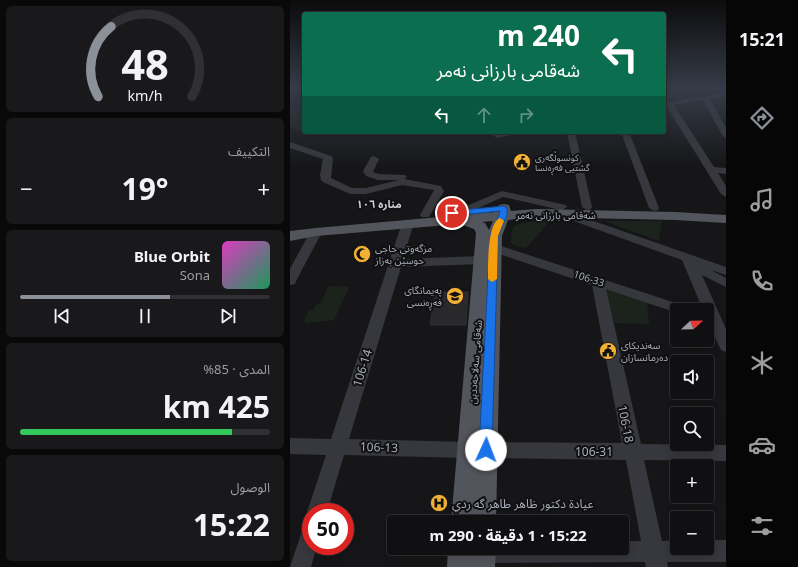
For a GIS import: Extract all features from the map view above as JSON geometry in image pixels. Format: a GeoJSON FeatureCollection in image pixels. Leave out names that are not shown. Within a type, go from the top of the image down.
{"type":"FeatureCollection","features":[{"type":"Feature","properties":{"kind":"main road","name":"شەقامی بارزانی نەمر"},"geometry":{"type":"LineString","coordinates":[[503,206],[536,213],[587,207],[654,208],[726,212]]}},
{"type":"Feature","properties":{"kind":"main road","name":"شەقامی بارزانی نەمر"},"geometry":{"type":"LineString","coordinates":[[290,236],[316,232],[408,224],[503,206],[726,219]]}},
{"type":"Feature","properties":{"kind":"main road","name":"شەقامی سەلاحەددین"},"geometry":{"type":"LineString","coordinates":[[465,515],[477,450],[488,253],[503,206]]}},
{"type":"Feature","properties":{"kind":"main road"},"geometry":{"type":"LineString","coordinates":[[488,253],[503,224],[536,213]]}},
{"type":"Feature","properties":{"kind":"main road","name":"شەقامی بارزانی نەمر"},"geometry":{"type":"LineString","coordinates":[[290,229],[337,222],[430,215],[456,216]]}},
{"type":"Feature","properties":{"kind":"main road","name":"شەقامی سەلاحەددین"},"geometry":{"type":"LineString","coordinates":[[456,216],[482,228],[488,253]]}},
{"type":"Feature","properties":{"kind":"main road","name":"شەقامی سەلاحەددین"},"geometry":{"type":"LineString","coordinates":[[477,450],[482,515]]}},
{"type":"Feature","properties":{"kind":"street"},"geometry":{"type":"LineString","coordinates":[[674,114],[726,194]]}},
{"type":"Feature","properties":{"kind":"street"},"geometry":{"type":"LineString","coordinates":[[714,114],[726,135]]}},
{"type":"Feature","properties":{"kind":"street"},"geometry":{"type":"LineString","coordinates":[[497,135],[502,134]]}},
{"type":"Feature","properties":{"kind":"street"},"geometry":{"type":"LineString","coordinates":[[571,134],[587,207]]}},
{"type":"Feature","properties":{"kind":"street"},"geometry":{"type":"LineString","coordinates":[[626,134],[654,208]]}},
{"type":"Feature","properties":{"kind":"street"},"geometry":{"type":"LineString","coordinates":[[290,145],[328,158],[325,175],[326,180],[346,189],[366,191],[402,182],[437,188],[439,191],[430,215]]}},
{"type":"Feature","properties":{"kind":"street"},"geometry":{"type":"LineString","coordinates":[[374,160],[368,171],[372,176],[402,177],[441,184],[446,187],[447,190],[430,215]]}},
{"type":"Feature","properties":{"kind":"street"},"geometry":{"type":"LineString","coordinates":[[710,170],[726,171]]}},
{"type":"Feature","properties":{"kind":"street"},"geometry":{"type":"LineString","coordinates":[[456,216],[468,209],[503,206]]}},
{"type":"Feature","properties":{"kind":"street"},"geometry":{"type":"LineString","coordinates":[[562,210],[689,262],[726,283]]}},
{"type":"Feature","properties":{"kind":"street","name":"106-14"},"geometry":{"type":"LineString","coordinates":[[320,503],[408,224]]}},
{"type":"Feature","properties":{"kind":"street"},"geometry":{"type":"LineString","coordinates":[[290,281],[316,232]]}},
{"type":"Feature","properties":{"kind":"street","name":"106-33"},"geometry":{"type":"LineString","coordinates":[[395,263],[488,253],[598,281],[670,306]]}},
{"type":"Feature","properties":{"kind":"street"},"geometry":{"type":"LineString","coordinates":[[689,262],[726,271]]}},
{"type":"Feature","properties":{"kind":"street"},"geometry":{"type":"LineString","coordinates":[[689,262],[705,303]]}},
{"type":"Feature","properties":{"kind":"street","name":"106-18"},"geometry":{"type":"LineString","coordinates":[[598,281],[655,559]]}},
{"type":"Feature","properties":{"kind":"street"},"geometry":{"type":"LineString","coordinates":[[714,324],[726,346]]}},
{"type":"Feature","properties":{"kind":"street","name":"106-13"},"geometry":{"type":"LineString","coordinates":[[290,446],[477,450]]}},
{"type":"Feature","properties":{"kind":"street","name":"106-31"},"geometry":{"type":"LineString","coordinates":[[477,450],[726,453]]}},
{"type":"Feature","properties":{"kind":"street"},"geometry":{"type":"LineString","coordinates":[[474,556],[655,559],[726,551]]}},
{"type":"Feature","properties":{"kind":"street"},"geometry":{"type":"LineString","coordinates":[[300,567],[304,555]]}},
{"type":"Feature","properties":{"kind":"shaded area"},"geometry":{"type":"Polygon","coordinates":[[[291,114],[302,114],[302,132],[290,126],[291,114]]]}},
{"type":"Feature","properties":{"kind":"shaded area"},"geometry":{"type":"Polygon","coordinates":[[[535,221],[550,221],[526,248],[513,245],[511,242],[511,235],[514,227],[519,224],[535,221]]]}},
{"type":"Feature","properties":{"kind":"shaded area"},"geometry":{"type":"Polygon","coordinates":[[[604,221],[662,221],[659,241],[604,221]]]}},
{"type":"Feature","properties":{"kind":"shaded area"},"geometry":{"type":"Polygon","coordinates":[[[328,286],[349,287],[334,320],[307,323],[304,321],[309,311],[314,309],[315,305],[321,303],[328,286]]]}},
{"type":"Feature","properties":{"kind":"shaded area"},"geometry":{"type":"Polygon","coordinates":[[[604,286],[647,302],[649,324],[614,323],[604,286]]]}},
{"type":"Feature","properties":{"kind":"building"},"geometry":{"type":"Polygon","coordinates":[[[435,292],[468,292],[466,325],[430,325],[435,292]]]}},
{"type":"Feature","properties":{"kind":"slow traffic"},"geometry":{"type":"LineString","coordinates":[[492,279],[494,236],[500,221]]}},
{"type":"Feature","properties":{"kind":"place","name":"کونسوڵگەری گشتیی فەڕەنسا"},"geometry":{"type":"Point","coordinates":[522,162]}},
{"type":"Feature","properties":{"kind":"place","name":"مزگەوتی حاجی حوسێن بەزاز"},"geometry":{"type":"Point","coordinates":[362,254]}},
{"type":"Feature","properties":{"kind":"place","name":"پەیمانگای فەڕەنسی"},"geometry":{"type":"Point","coordinates":[455,296]}},
{"type":"Feature","properties":{"kind":"place","name":"سەندیکای دەرمانسازان"},"geometry":{"type":"Point","coordinates":[608,351]}},
{"type":"Feature","properties":{"kind":"place","name":"عيادة دكتور ظاهر طاهر گه ردي"},"geometry":{"type":"Point","coordinates":[439,503]}},
{"type":"Feature","properties":{"kind":"district","name":"منارە ١٠٦"},"geometry":{"type":"Point","coordinates":[379,203]}},
{"type":"Feature","properties":{"kind":"route"},"geometry":{"type":"LineString","coordinates":[[452,213],[504,208],[503,215],[494,236],[486,450]]}}]}
